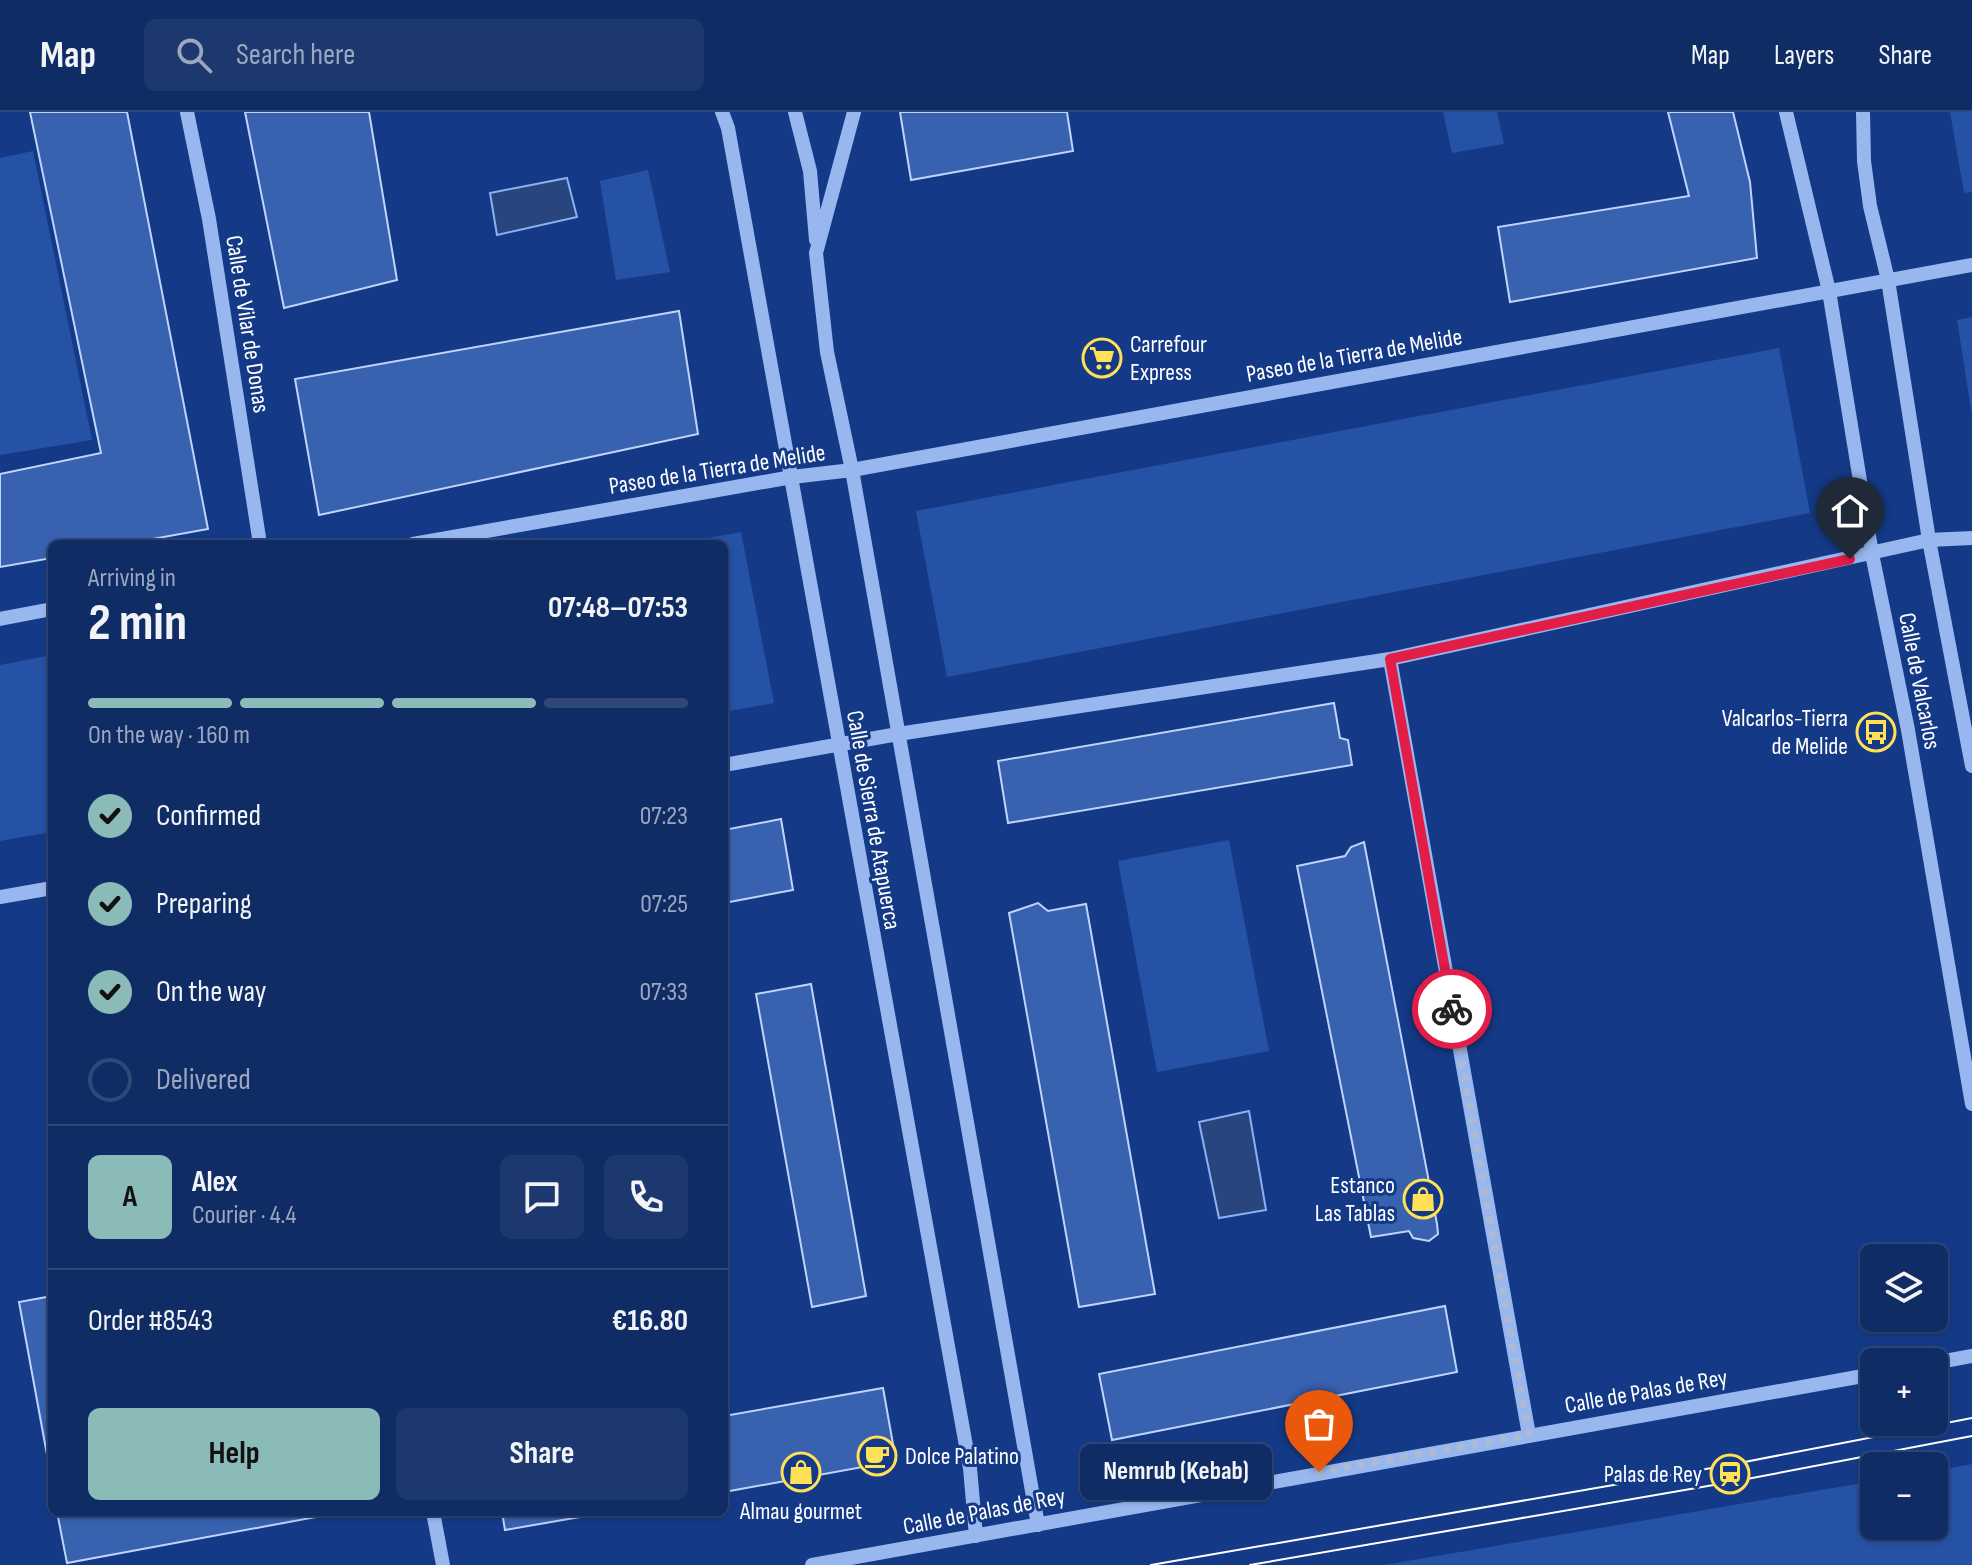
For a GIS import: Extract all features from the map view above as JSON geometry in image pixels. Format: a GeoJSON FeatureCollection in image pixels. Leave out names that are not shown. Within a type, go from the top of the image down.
{"type":"FeatureCollection","features":[{"type":"Feature","properties":{"kind":"street","name":"Calle de Vilar de Donas"},"geometry":{"type":"LineString","coordinates":[[187,112],[209,219],[259,540]]}},
{"type":"Feature","properties":{"kind":"street","name":"Calle de Sierra de Atapuerca"},"geometry":{"type":"LineString","coordinates":[[722,112],[728,128],[792,477],[837,744],[970,1468],[976,1536]]}},
{"type":"Feature","properties":{"kind":"street","name":"Calle de Sierra de Atapuerca"},"geometry":{"type":"LineString","coordinates":[[795,112],[810,171],[827,352],[852,470],[1038,1525]]}},
{"type":"Feature","properties":{"kind":"street","name":"Calle de Sierra de Atapuerca"},"geometry":{"type":"LineString","coordinates":[[816,253],[854,112]]}},
{"type":"Feature","properties":{"kind":"street","name":"Calle de Valcarlos"},"geometry":{"type":"LineString","coordinates":[[1786,112],[1829,291],[1872,554],[1908,730],[1972,1104]]}},
{"type":"Feature","properties":{"kind":"street","name":"Calle de Valcarlos"},"geometry":{"type":"LineString","coordinates":[[1863,112],[1864,161],[1870,206],[1888,280],[1929,540],[1972,766]]}},
{"type":"Feature","properties":{"kind":"street","name":"Paseo de la Tierra de Melide"},"geometry":{"type":"LineString","coordinates":[[436,540],[792,477],[852,470],[1972,265]]}},
{"type":"Feature","properties":{"kind":"street"},"geometry":{"type":"LineString","coordinates":[[728,764],[898,734],[1390,659],[1929,540],[1972,538]]}},
{"type":"Feature","properties":{"kind":"street"},"geometry":{"type":"LineString","coordinates":[[0,619],[48,610]]}},
{"type":"Feature","properties":{"kind":"street"},"geometry":{"type":"LineString","coordinates":[[1390,659],[1529,1435]]}},
{"type":"Feature","properties":{"kind":"street"},"geometry":{"type":"LineString","coordinates":[[0,897],[48,889]]}},
{"type":"Feature","properties":{"kind":"street"},"geometry":{"type":"LineString","coordinates":[[1948,1360],[1972,1356]]}},
{"type":"Feature","properties":{"kind":"street","name":"Calle de Palas de Rey"},"geometry":{"type":"LineString","coordinates":[[812,1565],[1860,1376]]}},
{"type":"Feature","properties":{"kind":"street"},"geometry":{"type":"LineString","coordinates":[[434,1516],[443,1565]]}},
{"type":"Feature","properties":{"kind":"shaded area"},"geometry":{"type":"Polygon","coordinates":[[[1443,112],[1497,112],[1504,144],[1452,153],[1443,112]]]}},
{"type":"Feature","properties":{"kind":"shaded area"},"geometry":{"type":"Polygon","coordinates":[[[1950,112],[1972,112],[1972,192],[1964,193],[1950,112]]]}},
{"type":"Feature","properties":{"kind":"shaded area"},"geometry":{"type":"Polygon","coordinates":[[[33,151],[92,440],[0,455],[0,158],[33,151]]]}},
{"type":"Feature","properties":{"kind":"shaded area"},"geometry":{"type":"Polygon","coordinates":[[[648,170],[670,272],[616,280],[600,181],[648,170]]]}},
{"type":"Feature","properties":{"kind":"shaded area"},"geometry":{"type":"Polygon","coordinates":[[[567,178],[577,217],[497,235],[490,193],[567,178]]]}},
{"type":"Feature","properties":{"kind":"shaded area"},"geometry":{"type":"Polygon","coordinates":[[[1972,317],[1972,415],[1957,320],[1972,317]]]}},
{"type":"Feature","properties":{"kind":"shaded area"},"geometry":{"type":"Polygon","coordinates":[[[1779,348],[1810,513],[947,677],[916,511],[1779,348]]]}},
{"type":"Feature","properties":{"kind":"shaded area"},"geometry":{"type":"Polygon","coordinates":[[[741,532],[774,703],[728,711],[728,540],[696,540],[741,532]]]}},
{"type":"Feature","properties":{"kind":"shaded area"},"geometry":{"type":"Polygon","coordinates":[[[48,656],[48,833],[0,841],[0,665],[48,656]]]}},
{"type":"Feature","properties":{"kind":"shaded area"},"geometry":{"type":"Polygon","coordinates":[[[1229,840],[1269,1051],[1157,1072],[1118,861],[1229,840]]]}},
{"type":"Feature","properties":{"kind":"shaded area"},"geometry":{"type":"Polygon","coordinates":[[[1249,1111],[1266,1210],[1219,1218],[1199,1122],[1249,1111]]]}},
{"type":"Feature","properties":{"kind":"shaded area"},"geometry":{"type":"Polygon","coordinates":[[[1972,1464],[1972,1565],[1384,1565],[1860,1483],[1860,1540],[1948,1540],[1948,1468],[1972,1464]]]}},
{"type":"Feature","properties":{"kind":"building"},"geometry":{"type":"Polygon","coordinates":[[[30,112],[127,112],[208,529],[147,540],[48,540],[48,559],[0,567],[0,474],[101,453],[30,112]]]}},
{"type":"Feature","properties":{"kind":"building"},"geometry":{"type":"Polygon","coordinates":[[[245,112],[369,112],[397,280],[284,308],[245,112]]]}},
{"type":"Feature","properties":{"kind":"building"},"geometry":{"type":"Polygon","coordinates":[[[900,112],[1067,112],[1073,151],[911,180],[900,112]]]}},
{"type":"Feature","properties":{"kind":"building"},"geometry":{"type":"Polygon","coordinates":[[[1668,112],[1733,112],[1750,182],[1757,258],[1510,302],[1498,227],[1689,196],[1668,112]]]}},
{"type":"Feature","properties":{"kind":"building"},"geometry":{"type":"Polygon","coordinates":[[[679,311],[698,434],[319,515],[295,379],[679,311]]]}},
{"type":"Feature","properties":{"kind":"building"},"geometry":{"type":"Polygon","coordinates":[[[1334,703],[1340,738],[1348,740],[1352,765],[1008,823],[998,761],[1334,703]]]}},
{"type":"Feature","properties":{"kind":"building"},"geometry":{"type":"Polygon","coordinates":[[[781,819],[793,890],[728,902],[728,829],[781,819]]]}},
{"type":"Feature","properties":{"kind":"building"},"geometry":{"type":"Polygon","coordinates":[[[1364,842],[1437,1224],[1438,1234],[1429,1241],[1413,1238],[1409,1231],[1371,1237],[1297,866],[1345,856],[1351,847],[1364,842]]]}},
{"type":"Feature","properties":{"kind":"building"},"geometry":{"type":"Polygon","coordinates":[[[1038,903],[1048,911],[1086,904],[1155,1294],[1079,1307],[1009,913],[1038,903]]]}},
{"type":"Feature","properties":{"kind":"building"},"geometry":{"type":"Polygon","coordinates":[[[811,984],[866,1296],[812,1307],[756,994],[811,984]]]}},
{"type":"Feature","properties":{"kind":"building"},"geometry":{"type":"Polygon","coordinates":[[[48,1297],[48,1460],[19,1302],[48,1297]]]}},
{"type":"Feature","properties":{"kind":"building"},"geometry":{"type":"Polygon","coordinates":[[[1445,1306],[1457,1372],[1112,1440],[1099,1374],[1445,1306]]]}},
{"type":"Feature","properties":{"kind":"building"},"geometry":{"type":"Polygon","coordinates":[[[883,1388],[896,1461],[728,1491],[728,1415],[883,1388]]]}},
{"type":"Feature","properties":{"kind":"building"},"geometry":{"type":"Polygon","coordinates":[[[58,1516],[321,1516],[67,1563],[58,1516]]]}},
{"type":"Feature","properties":{"kind":"building"},"geometry":{"type":"Polygon","coordinates":[[[503,1516],[586,1516],[505,1530],[503,1516]]]}},
{"type":"Feature","properties":{"kind":"tram line"},"geometry":{"type":"LineString","coordinates":[[1151,1565],[1729,1465],[1972,1418]]}},
{"type":"Feature","properties":{"kind":"tram line"},"geometry":{"type":"LineString","coordinates":[[1250,1565],[1731,1482],[1972,1436]]}},
{"type":"Feature","properties":{"kind":"way so far"},"geometry":{"type":"LineString","coordinates":[[1319,1472],[1529,1435],[1452,1009]]}},
{"type":"Feature","properties":{"kind":"place","name":"Carrefour Express"},"geometry":{"type":"Point","coordinates":[1102,358]}},
{"type":"Feature","properties":{"kind":"place","name":"Valcarlos-Tierra de Melide"},"geometry":{"type":"Point","coordinates":[1876,732]}},
{"type":"Feature","properties":{"kind":"place","name":"Estanco Las Tablas"},"geometry":{"type":"Point","coordinates":[1423,1199]}},
{"type":"Feature","properties":{"kind":"place","name":"Dolce Palatino"},"geometry":{"type":"Point","coordinates":[877,1456]}},
{"type":"Feature","properties":{"kind":"place","name":"Almau gourmet"},"geometry":{"type":"Point","coordinates":[801,1472]}},
{"type":"Feature","properties":{"kind":"place","name":"Nemrub (Kebab)"},"geometry":{"type":"Point","coordinates":[1319,1472]}},
{"type":"Feature","properties":{"kind":"place","name":"Palas de Rey"},"geometry":{"type":"Point","coordinates":[1730,1474]}},
{"type":"Feature","properties":{"kind":"route"},"geometry":{"type":"LineString","coordinates":[[1452,1009],[1390,659],[1850,559]]}}]}
